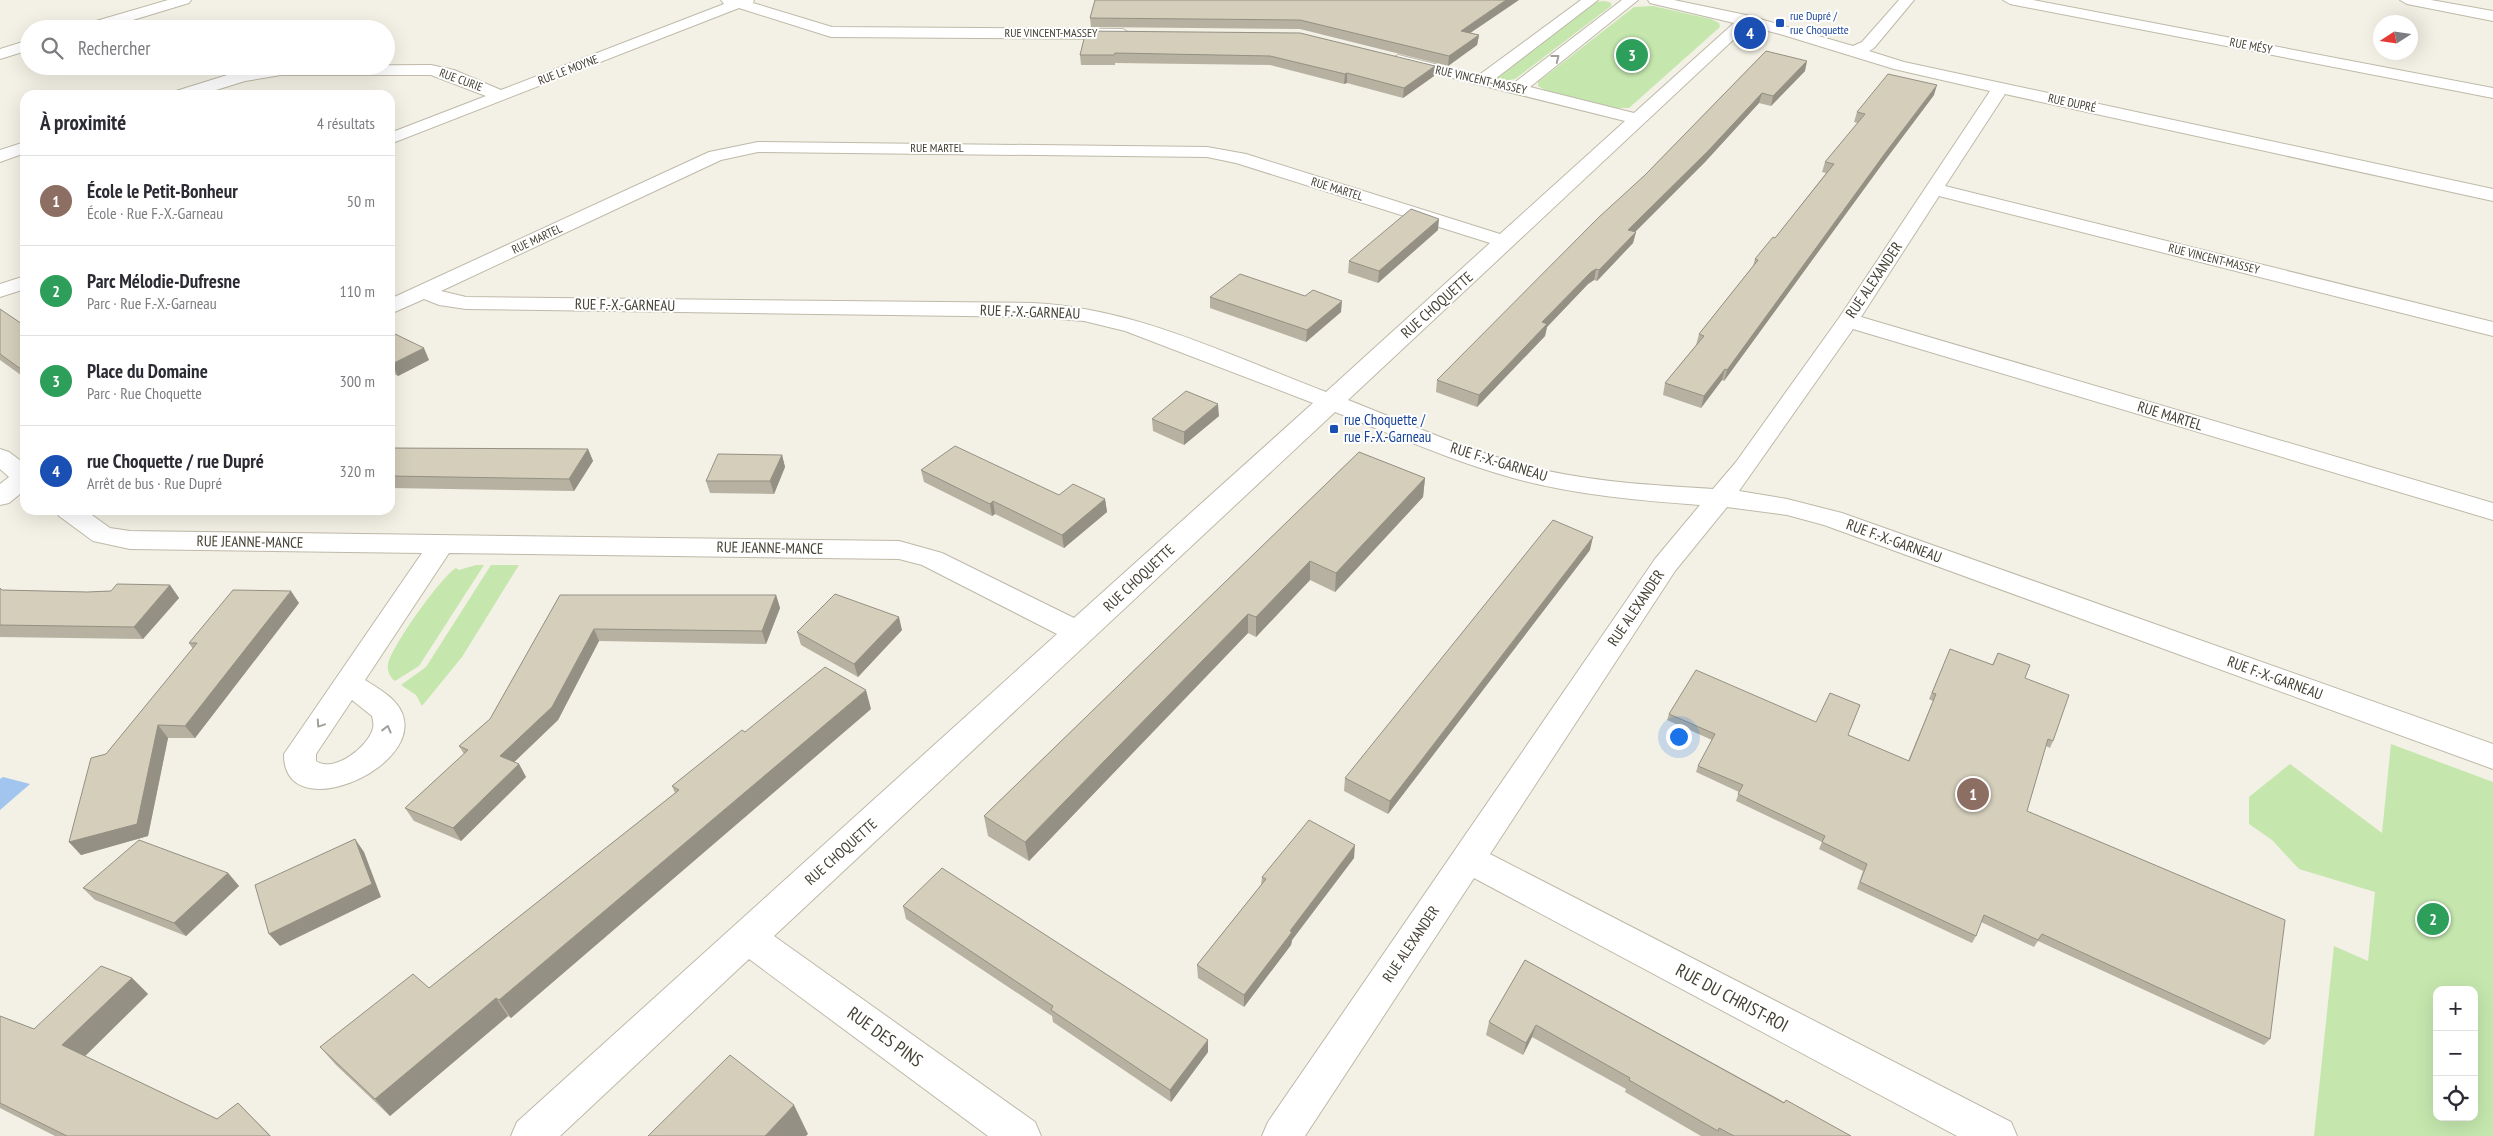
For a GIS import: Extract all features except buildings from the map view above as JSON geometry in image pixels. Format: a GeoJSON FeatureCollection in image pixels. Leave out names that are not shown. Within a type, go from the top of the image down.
{"type":"FeatureCollection","features":[{"type":"Feature","properties":{"kind":"street"},"geometry":{"type":"LineString","coordinates":[[116,20],[184,0]]}},
{"type":"Feature","properties":{"kind":"street"},"geometry":{"type":"LineString","coordinates":[[1482,80],[1591,0]]}},
{"type":"Feature","properties":{"kind":"street"},"geometry":{"type":"LineString","coordinates":[[1518,88],[1631,0]]}},
{"type":"Feature","properties":{"kind":"street","name":"RUE DUPRÉ"},"geometry":{"type":"LineString","coordinates":[[1655,0],[1792,32],[1853,53],[1900,66],[2493,195]]}},
{"type":"Feature","properties":{"kind":"street"},"geometry":{"type":"LineString","coordinates":[[1853,53],[1868,45],[1907,0]]}},
{"type":"Feature","properties":{"kind":"street","name":"RUE MÉSY"},"geometry":{"type":"LineString","coordinates":[[2010,0],[2493,93]]}},
{"type":"Feature","properties":{"kind":"street"},"geometry":{"type":"LineString","coordinates":[[2408,0],[2493,16]]}},
{"type":"Feature","properties":{"kind":"street","name":"RUE VINCENT-MASSEY"},"geometry":{"type":"LineString","coordinates":[[738,1],[836,32],[1143,34]]}},
{"type":"Feature","properties":{"kind":"street","name":"RUE LE MOYNE"},"geometry":{"type":"LineString","coordinates":[[395,137],[738,1]]}},
{"type":"Feature","properties":{"kind":"street","name":"RUE CHOQUETTE"},"geometry":{"type":"LineString","coordinates":[[531,1136],[1746,20]]}},
{"type":"Feature","properties":{"kind":"street"},"geometry":{"type":"LineString","coordinates":[[0,40],[20,46]]}},
{"type":"Feature","properties":{"kind":"street"},"geometry":{"type":"LineString","coordinates":[[0,54],[20,48]]}},
{"type":"Feature","properties":{"kind":"street","name":"RUE VINCENT-MASSEY"},"geometry":{"type":"LineString","coordinates":[[1380,55],[1639,119]]}},
{"type":"Feature","properties":{"kind":"street","name":"RUE CURIE"},"geometry":{"type":"LineString","coordinates":[[395,70],[431,70],[502,96]]}},
{"type":"Feature","properties":{"kind":"street","name":"RUE CURIE"},"geometry":{"type":"LineString","coordinates":[[198,90],[251,75]]}},
{"type":"Feature","properties":{"kind":"street","name":"RUE ALEXANDER"},"geometry":{"type":"LineString","coordinates":[[1282,1136],[1665,565],[1745,468],[1848,320],[2001,88]]}},
{"type":"Feature","properties":{"kind":"street","name":"RUE MARTEL"},"geometry":{"type":"LineString","coordinates":[[395,305],[715,156],[758,147],[1207,152],[1239,158],[1506,242]]}},
{"type":"Feature","properties":{"kind":"street"},"geometry":{"type":"LineString","coordinates":[[0,156],[20,150]]}},
{"type":"Feature","properties":{"kind":"street","name":"RUE VINCENT-MASSEY"},"geometry":{"type":"LineString","coordinates":[[1934,190],[2493,329]]}},
{"type":"Feature","properties":{"kind":"street"},"geometry":{"type":"LineString","coordinates":[[0,292],[20,284]]}},
{"type":"Feature","properties":{"kind":"street","name":"RUE F.-X.-GARNEAU"},"geometry":{"type":"LineString","coordinates":[[425,291],[439,299],[466,303],[1074,313],[1105,318],[1133,326],[1477,458],[1520,472],[1590,486],[1719,498],[1787,507],[1850,524],[2493,757]]}},
{"type":"Feature","properties":{"kind":"street","name":"RUE MARTEL"},"geometry":{"type":"LineString","coordinates":[[1848,320],[2493,512]]}},
{"type":"Feature","properties":{"kind":"street"},"geometry":{"type":"LineString","coordinates":[[2,461],[20,473]]}},
{"type":"Feature","properties":{"kind":"street"},"geometry":{"type":"LineString","coordinates":[[0,497],[20,480]]}},
{"type":"Feature","properties":{"kind":"street","name":"RUE JEANNE-MANCE"},"geometry":{"type":"LineString","coordinates":[[74,515],[96,532],[124,539],[906,551],[932,559],[1079,633]]}},
{"type":"Feature","properties":{"kind":"street"},"geometry":{"type":"LineString","coordinates":[[348,683],[441,545]]}},
{"type":"Feature","properties":{"kind":"street","name":"RUE DU CHRIST-ROI"},"geometry":{"type":"LineString","coordinates":[[1468,859],[1997,1136]]}},
{"type":"Feature","properties":{"kind":"street","name":"RUE DES PINS"},"geometry":{"type":"LineString","coordinates":[[748,938],[1021,1136]]}},
{"type":"Feature","properties":{"kind":"green space"},"geometry":{"type":"Polygon","coordinates":[[[1605,1],[1611,3],[1611,6],[1515,79],[1504,81],[1497,78],[1496,76],[1594,2],[1605,1]]]}},
{"type":"Feature","properties":{"kind":"green space"},"geometry":{"type":"Polygon","coordinates":[[[1653,6],[1711,19],[1719,23],[1720,27],[1629,108],[1614,108],[1547,91],[1538,86],[1538,82],[1634,7],[1653,6]]]}},
{"type":"Feature","properties":{"kind":"green space"},"geometry":{"type":"Polygon","coordinates":[[[476,565],[484,565],[419,666],[395,681],[389,674],[388,669],[391,655],[418,613],[439,585],[456,568],[459,570],[476,565]]]}},
{"type":"Feature","properties":{"kind":"green space"},"geometry":{"type":"Polygon","coordinates":[[[491,565],[519,565],[462,657],[422,706],[416,695],[401,685],[426,667],[491,565]]]}},
{"type":"Feature","properties":{"kind":"green space"},"geometry":{"type":"Polygon","coordinates":[[[2391,744],[2493,782],[2493,1136],[2314,1136],[2334,946],[2368,961],[2375,892],[2299,869],[2272,840],[2249,824],[2249,797],[2290,764],[2382,833],[2391,744]]]}},
{"type":"Feature","properties":{"kind":"water"},"geometry":{"type":"Polygon","coordinates":[[[3,777],[30,784],[0,810],[0,779],[3,777]]]}},
{"type":"Feature","properties":{"kind":"place","name":"rue Dupré / rue Choquette"},"geometry":{"type":"Point","coordinates":[1780,23]}},
{"type":"Feature","properties":{"kind":"place","name":"rue Choquette / rue Dupré"},"geometry":{"type":"Point","coordinates":[1750,33]}},
{"type":"Feature","properties":{"kind":"place","name":"Place du Domaine"},"geometry":{"type":"Point","coordinates":[1632,55]}},
{"type":"Feature","properties":{"kind":"place","name":"rue Choquette / rue F.-X.-Garneau"},"geometry":{"type":"Point","coordinates":[1334,429]}},
{"type":"Feature","properties":{"kind":"place","name":"École le Petit-Bonheur"},"geometry":{"type":"Point","coordinates":[1973,794]}},
{"type":"Feature","properties":{"kind":"place","name":"Parc Mélodie-Dufresne"},"geometry":{"type":"Point","coordinates":[2433,919]}}]}
